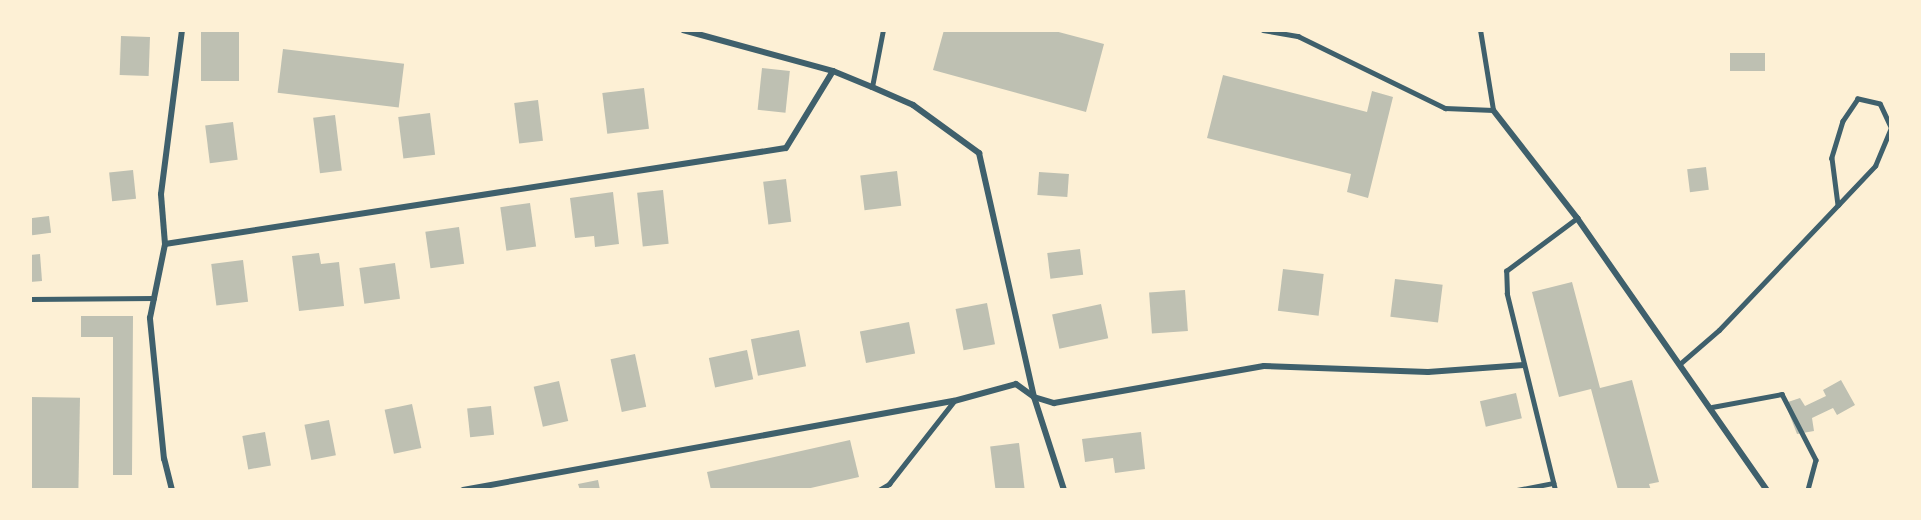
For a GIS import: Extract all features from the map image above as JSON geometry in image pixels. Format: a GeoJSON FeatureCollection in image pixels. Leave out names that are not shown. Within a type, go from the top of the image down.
{"type":"FeatureCollection","features":[{"type":"Feature","properties":{"kind":"street"},"geometry":{"type":"LineString","coordinates":[[172,490],[164,459],[150,318],[165,244],[162,194],[182,30]]}},
{"type":"Feature","properties":{"kind":"street"},"geometry":{"type":"LineString","coordinates":[[683,30],[833,71],[872,87],[914,105],[979,153],[1034,397],[1064,490]]}},
{"type":"Feature","properties":{"kind":"street"},"geometry":{"type":"LineString","coordinates":[[165,244],[786,148],[833,71]]}},
{"type":"Feature","properties":{"kind":"street"},"geometry":{"type":"LineString","coordinates":[[1493,110],[1578,218],[1712,407],[1767,490]]}},
{"type":"Feature","properties":{"kind":"street"},"geometry":{"type":"LineString","coordinates":[[463,490],[495,487],[954,401],[1016,384],[1034,397],[1054,403],[1264,366],[1428,372],[1524,365]]}},
{"type":"Feature","properties":{"kind":"lane"},"geometry":{"type":"LineString","coordinates":[[872,87],[883,30]]}},
{"type":"Feature","properties":{"kind":"lane"},"geometry":{"type":"LineString","coordinates":[[1263,30],[1298,36],[1445,108],[1493,110],[1480,30]]}},
{"type":"Feature","properties":{"kind":"lane"},"geometry":{"type":"LineString","coordinates":[[1681,363],[1719,330],[1838,205],[1875,166],[1891,128],[1880,104],[1858,99],[1843,121],[1832,158],[1838,205]]}},
{"type":"Feature","properties":{"kind":"lane"},"geometry":{"type":"LineString","coordinates":[[1555,490],[1507,294],[1506,271],[1578,218]]}},
{"type":"Feature","properties":{"kind":"lane"},"geometry":{"type":"LineString","coordinates":[[30,298],[154,298]]}},
{"type":"Feature","properties":{"kind":"lane"},"geometry":{"type":"LineString","coordinates":[[1712,407],[1782,394],[1816,460],[1808,490]]}},
{"type":"Feature","properties":{"kind":"lane"},"geometry":{"type":"LineString","coordinates":[[879,490],[889,484],[954,401]]}},
{"type":"Feature","properties":{"kind":"lane"},"geometry":{"type":"LineString","coordinates":[[1517,490],[1553,483]]}},
{"type":"Feature","properties":{"kind":"building"},"geometry":{"type":"Polygon","coordinates":[[[201,30],[239,30],[239,81],[201,81],[201,30]]]}},
{"type":"Feature","properties":{"kind":"building"},"geometry":{"type":"Polygon","coordinates":[[[944,30],[1051,30],[1104,44],[1086,112],[933,70],[944,30]]]}},
{"type":"Feature","properties":{"kind":"building"},"geometry":{"type":"Polygon","coordinates":[[[121,36],[150,37],[149,76],[120,75],[121,36]]]}},
{"type":"Feature","properties":{"kind":"building"},"geometry":{"type":"Polygon","coordinates":[[[283,49],[404,64],[399,108],[278,93],[283,49]]]}},
{"type":"Feature","properties":{"kind":"building"},"geometry":{"type":"Polygon","coordinates":[[[1730,53],[1765,53],[1765,71],[1730,71],[1730,53]]]}},
{"type":"Feature","properties":{"kind":"building"},"geometry":{"type":"Polygon","coordinates":[[[762,68],[790,71],[785,113],[758,110],[762,68]]]}},
{"type":"Feature","properties":{"kind":"building"},"geometry":{"type":"Polygon","coordinates":[[[1223,75],[1367,112],[1372,91],[1393,97],[1368,198],[1347,192],[1351,174],[1207,138],[1223,75]]]}},
{"type":"Feature","properties":{"kind":"building"},"geometry":{"type":"Polygon","coordinates":[[[644,88],[649,129],[607,134],[602,93],[644,88]]]}},
{"type":"Feature","properties":{"kind":"building"},"geometry":{"type":"Polygon","coordinates":[[[538,100],[543,141],[519,144],[514,103],[538,100]]]}},
{"type":"Feature","properties":{"kind":"building"},"geometry":{"type":"Polygon","coordinates":[[[430,113],[435,155],[403,159],[398,117],[430,113]]]}},
{"type":"Feature","properties":{"kind":"building"},"geometry":{"type":"Polygon","coordinates":[[[335,115],[342,171],[320,173],[313,118],[335,115]]]}},
{"type":"Feature","properties":{"kind":"building"},"geometry":{"type":"Polygon","coordinates":[[[233,122],[238,160],[210,163],[205,125],[233,122]]]}},
{"type":"Feature","properties":{"kind":"building"},"geometry":{"type":"Polygon","coordinates":[[[1706,167],[1709,190],[1690,192],[1687,169],[1706,167]]]}},
{"type":"Feature","properties":{"kind":"building"},"geometry":{"type":"Polygon","coordinates":[[[133,170],[136,199],[112,201],[109,173],[133,170]]]}},
{"type":"Feature","properties":{"kind":"building"},"geometry":{"type":"Polygon","coordinates":[[[897,171],[901,206],[865,210],[860,176],[897,171]]]}},
{"type":"Feature","properties":{"kind":"building"},"geometry":{"type":"Polygon","coordinates":[[[1039,172],[1069,174],[1067,197],[1037,195],[1039,172]]]}},
{"type":"Feature","properties":{"kind":"building"},"geometry":{"type":"Polygon","coordinates":[[[786,179],[791,222],[768,224],[763,182],[786,179]]]}},
{"type":"Feature","properties":{"kind":"building"},"geometry":{"type":"Polygon","coordinates":[[[663,190],[669,244],[643,246],[637,193],[663,190]]]}},
{"type":"Feature","properties":{"kind":"building"},"geometry":{"type":"Polygon","coordinates":[[[613,192],[619,244],[595,247],[594,236],[575,238],[570,198],[613,192]]]}},
{"type":"Feature","properties":{"kind":"building"},"geometry":{"type":"Polygon","coordinates":[[[530,203],[536,247],[506,251],[500,207],[530,203]]]}},
{"type":"Feature","properties":{"kind":"building"},"geometry":{"type":"Polygon","coordinates":[[[49,216],[51,233],[32,235],[30,218],[49,216]]]}},
{"type":"Feature","properties":{"kind":"building"},"geometry":{"type":"Polygon","coordinates":[[[459,227],[464,264],[430,268],[425,232],[459,227]]]}},
{"type":"Feature","properties":{"kind":"building"},"geometry":{"type":"Polygon","coordinates":[[[1080,249],[1083,275],[1050,279],[1047,253],[1080,249]]]}},
{"type":"Feature","properties":{"kind":"building"},"geometry":{"type":"Polygon","coordinates":[[[319,253],[321,264],[339,262],[344,306],[299,311],[292,256],[319,253]]]}},
{"type":"Feature","properties":{"kind":"building"},"geometry":{"type":"Polygon","coordinates":[[[40,254],[42,281],[30,282],[30,255],[40,254]]]}},
{"type":"Feature","properties":{"kind":"building"},"geometry":{"type":"Polygon","coordinates":[[[243,260],[248,302],[216,306],[211,264],[243,260]]]}},
{"type":"Feature","properties":{"kind":"building"},"geometry":{"type":"Polygon","coordinates":[[[395,263],[400,299],[364,304],[359,268],[395,263]]]}},
{"type":"Feature","properties":{"kind":"building"},"geometry":{"type":"Polygon","coordinates":[[[1283,269],[1324,274],[1319,316],[1278,311],[1283,269]]]}},
{"type":"Feature","properties":{"kind":"building"},"geometry":{"type":"Polygon","coordinates":[[[1395,279],[1443,285],[1438,323],[1390,317],[1395,279]]]}},
{"type":"Feature","properties":{"kind":"building"},"geometry":{"type":"Polygon","coordinates":[[[1572,282],[1600,388],[1632,380],[1659,482],[1649,484],[1651,490],[1618,490],[1591,389],[1559,397],[1532,292],[1572,282]]]}},
{"type":"Feature","properties":{"kind":"building"},"geometry":{"type":"Polygon","coordinates":[[[1185,290],[1188,331],[1152,333],[1149,293],[1185,290]]]}},
{"type":"Feature","properties":{"kind":"building"},"geometry":{"type":"Polygon","coordinates":[[[987,303],[995,344],[964,350],[956,309],[987,303]]]}},
{"type":"Feature","properties":{"kind":"building"},"geometry":{"type":"Polygon","coordinates":[[[1101,304],[1108,338],[1059,349],[1052,314],[1101,304]]]}},
{"type":"Feature","properties":{"kind":"building"},"geometry":{"type":"Polygon","coordinates":[[[81,316],[133,316],[132,475],[113,475],[113,337],[81,337],[81,316]]]}},
{"type":"Feature","properties":{"kind":"building"},"geometry":{"type":"Polygon","coordinates":[[[909,322],[915,353],[866,363],[860,332],[909,322]]]}},
{"type":"Feature","properties":{"kind":"building"},"geometry":{"type":"Polygon","coordinates":[[[799,330],[806,366],[758,376],[751,339],[799,330]]]}},
{"type":"Feature","properties":{"kind":"building"},"geometry":{"type":"Polygon","coordinates":[[[747,350],[753,379],[715,387],[709,358],[747,350]]]}},
{"type":"Feature","properties":{"kind":"building"},"geometry":{"type":"Polygon","coordinates":[[[635,354],[646,407],[622,412],[611,359],[635,354]]]}},
{"type":"Feature","properties":{"kind":"building"},"geometry":{"type":"Polygon","coordinates":[[[1841,380],[1855,405],[1837,415],[1833,408],[1812,418],[1814,431],[1797,434],[1785,403],[1800,398],[1805,406],[1826,396],[1823,390],[1841,380]]]}},
{"type":"Feature","properties":{"kind":"building"},"geometry":{"type":"Polygon","coordinates":[[[559,381],[568,421],[543,427],[534,387],[559,381]]]}},
{"type":"Feature","properties":{"kind":"building"},"geometry":{"type":"Polygon","coordinates":[[[1516,393],[1522,418],[1486,427],[1480,401],[1516,393]]]}},
{"type":"Feature","properties":{"kind":"building"},"geometry":{"type":"Polygon","coordinates":[[[30,397],[80,398],[78,490],[30,490],[30,397]]]}},
{"type":"Feature","properties":{"kind":"building"},"geometry":{"type":"Polygon","coordinates":[[[412,404],[421,448],[394,454],[385,410],[412,404]]]}},
{"type":"Feature","properties":{"kind":"building"},"geometry":{"type":"Polygon","coordinates":[[[491,406],[494,435],[470,437],[467,409],[491,406]]]}},
{"type":"Feature","properties":{"kind":"building"},"geometry":{"type":"Polygon","coordinates":[[[329,420],[336,455],[311,460],[304,425],[329,420]]]}},
{"type":"Feature","properties":{"kind":"building"},"geometry":{"type":"Polygon","coordinates":[[[265,432],[271,465],[248,469],[242,436],[265,432]]]}},
{"type":"Feature","properties":{"kind":"building"},"geometry":{"type":"Polygon","coordinates":[[[1141,432],[1145,469],[1115,473],[1113,458],[1085,462],[1082,439],[1141,432]]]}},
{"type":"Feature","properties":{"kind":"building"},"geometry":{"type":"Polygon","coordinates":[[[850,440],[859,477],[802,490],[711,490],[707,472],[850,440]]]}},
{"type":"Feature","properties":{"kind":"building"},"geometry":{"type":"Polygon","coordinates":[[[1019,443],[1025,489],[996,490],[990,447],[1019,443]]]}},
{"type":"Feature","properties":{"kind":"building"},"geometry":{"type":"Polygon","coordinates":[[[598,480],[600,490],[580,490],[578,484],[598,480]]]}}]}
